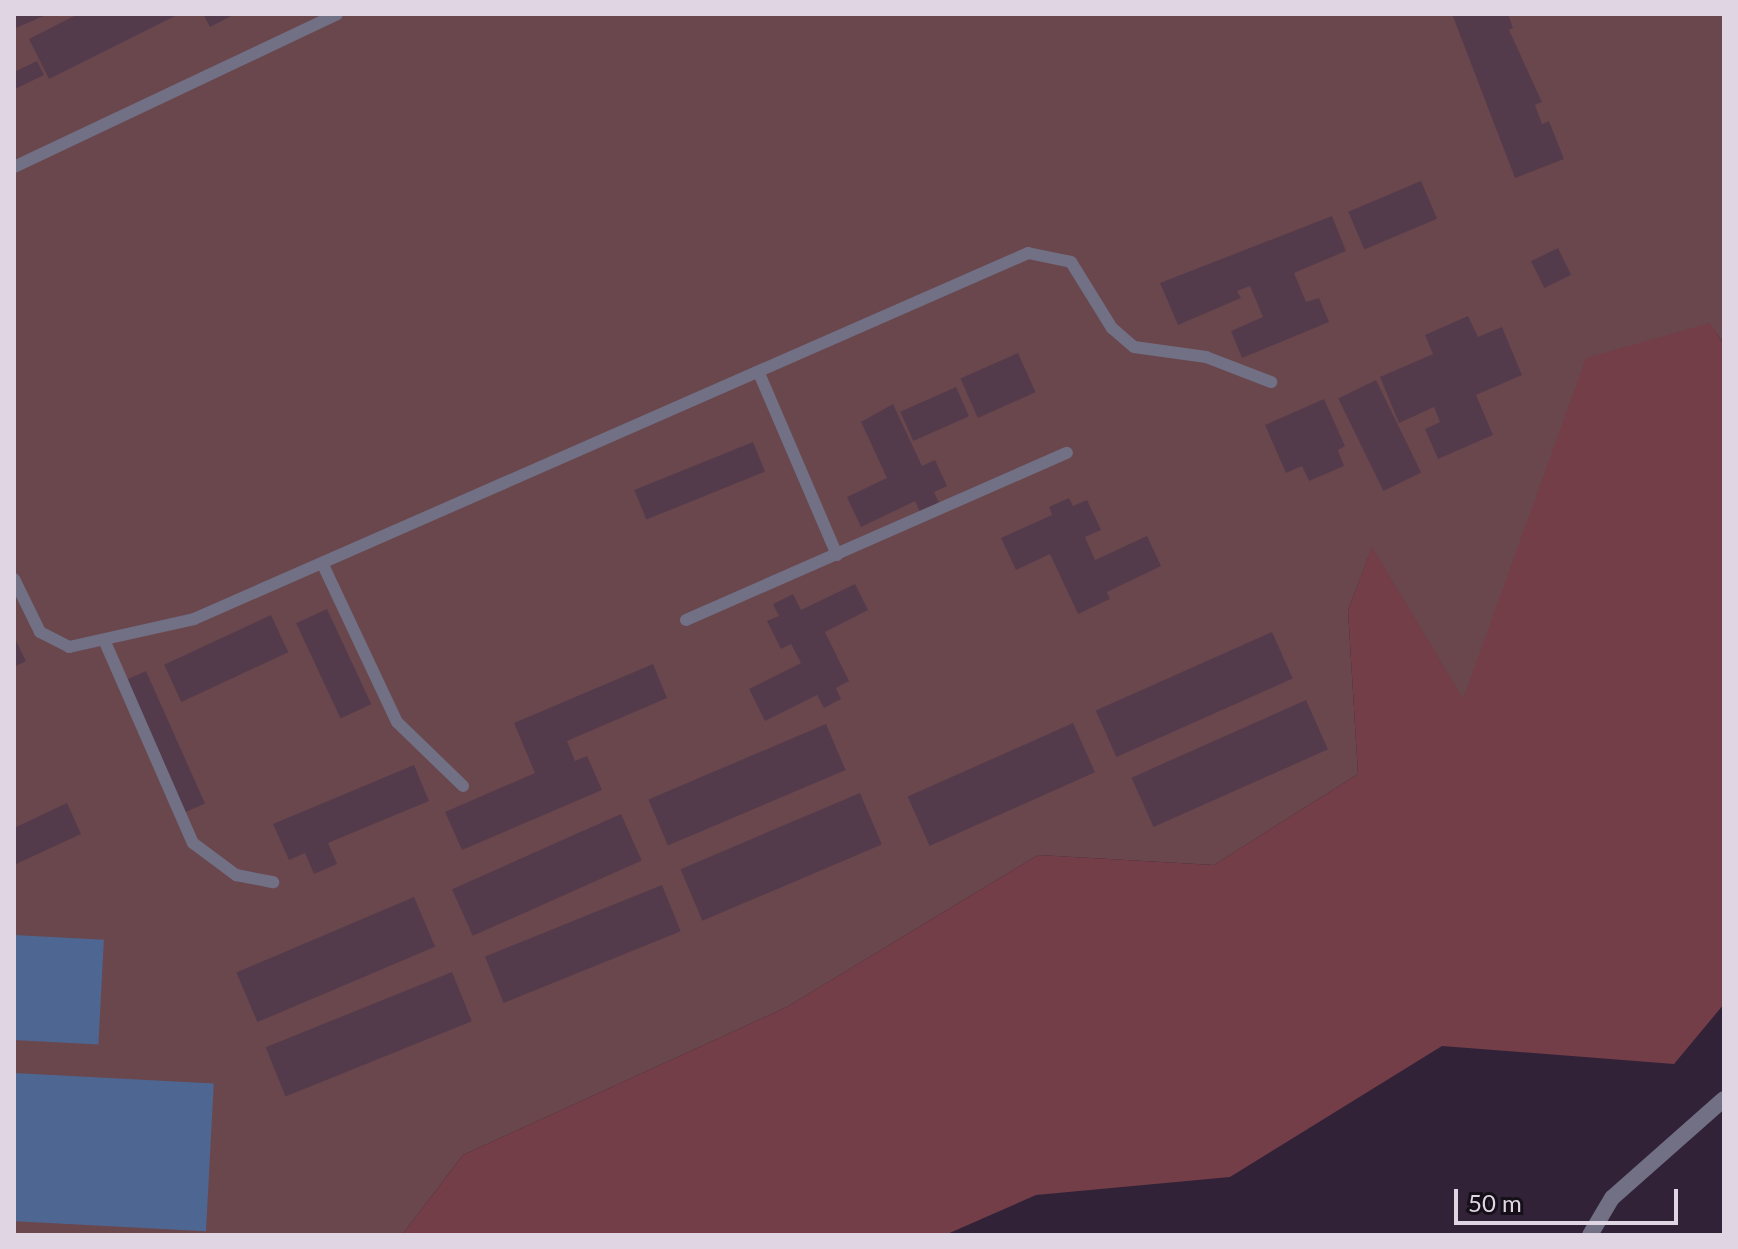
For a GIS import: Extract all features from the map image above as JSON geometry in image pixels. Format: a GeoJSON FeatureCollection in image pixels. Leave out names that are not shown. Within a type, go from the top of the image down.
{"type":"FeatureCollection","features":[{"type":"Feature","properties":{"kind":"street"},"geometry":{"type":"LineString","coordinates":[[1590,1235],[1612,1198],[1724,1099]]}},
{"type":"Feature","properties":{"kind":"lane"},"geometry":{"type":"LineString","coordinates":[[14,167],[337,14]]}},
{"type":"Feature","properties":{"kind":"lane"},"geometry":{"type":"LineString","coordinates":[[14,579],[40,632],[54,643],[69,647],[105,642],[194,619],[324,567],[759,373],[948,284],[1028,253],[1071,262],[1112,328],[1134,347],[1206,357],[1271,382]]}},
{"type":"Feature","properties":{"kind":"lane"},"geometry":{"type":"LineString","coordinates":[[759,373],[837,555]]}},
{"type":"Feature","properties":{"kind":"lane"},"geometry":{"type":"LineString","coordinates":[[686,620],[1067,453]]}},
{"type":"Feature","properties":{"kind":"lane"},"geometry":{"type":"LineString","coordinates":[[324,567],[397,722],[463,786]]}},
{"type":"Feature","properties":{"kind":"lane"},"geometry":{"type":"LineString","coordinates":[[105,642],[193,843],[236,875],[273,882]]}},
{"type":"Feature","properties":{"kind":"shaded area"},"geometry":{"type":"Polygon","coordinates":[[[14,14],[1724,14],[1724,344],[1709,323],[1520,550],[1463,700],[1372,548],[1348,610],[1358,774],[1214,865],[1038,855],[787,1007],[463,1155],[402,1235],[14,1235],[14,14]]]}},
{"type":"Feature","properties":{"kind":"shaded area"},"geometry":{"type":"Polygon","coordinates":[[[1710,323],[1724,345],[1724,1004],[1674,1064],[1442,1046],[1230,1177],[1036,1195],[945,1235],[402,1235],[463,1155],[787,1007],[1038,855],[1214,865],[1358,774],[1348,610],[1372,547],[1463,699],[1586,358],[1710,323]]]}},
{"type":"Feature","properties":{"kind":"water"},"geometry":{"type":"Polygon","coordinates":[[[14,935],[104,940],[98,1045],[14,1040],[14,935]]]}},
{"type":"Feature","properties":{"kind":"water"},"geometry":{"type":"Polygon","coordinates":[[[14,1073],[214,1083],[206,1231],[14,1221],[14,1073]]]}},
{"type":"Feature","properties":{"kind":"building"},"geometry":{"type":"Polygon","coordinates":[[[14,14],[48,14],[14,29],[14,14]]]}},
{"type":"Feature","properties":{"kind":"building"},"geometry":{"type":"Polygon","coordinates":[[[78,14],[179,14],[49,79],[29,39],[78,14]]]}},
{"type":"Feature","properties":{"kind":"building"},"geometry":{"type":"Polygon","coordinates":[[[203,14],[235,14],[210,27],[203,14]]]}},
{"type":"Feature","properties":{"kind":"building"},"geometry":{"type":"Polygon","coordinates":[[[1452,14],[1508,14],[1513,28],[1509,30],[1542,102],[1535,105],[1542,124],[1549,121],[1564,159],[1515,178],[1452,14]]]}},
{"type":"Feature","properties":{"kind":"building"},"geometry":{"type":"Polygon","coordinates":[[[37,61],[44,75],[15,89],[14,72],[37,61]]]}},
{"type":"Feature","properties":{"kind":"building"},"geometry":{"type":"Polygon","coordinates":[[[1421,181],[1437,219],[1364,250],[1348,212],[1421,181]]]}},
{"type":"Feature","properties":{"kind":"building"},"geometry":{"type":"Polygon","coordinates":[[[1332,216],[1346,251],[1294,273],[1306,302],[1319,298],[1329,322],[1242,358],[1231,331],[1263,317],[1250,286],[1237,291],[1241,298],[1178,325],[1160,283],[1332,216]]]}},
{"type":"Feature","properties":{"kind":"building"},"geometry":{"type":"Polygon","coordinates":[[[1558,248],[1571,275],[1544,288],[1531,261],[1558,248]]]}},
{"type":"Feature","properties":{"kind":"building"},"geometry":{"type":"Polygon","coordinates":[[[1468,316],[1478,337],[1502,327],[1522,375],[1476,395],[1493,435],[1438,459],[1425,429],[1440,422],[1434,407],[1399,423],[1380,377],[1433,354],[1425,335],[1468,316]]]}},
{"type":"Feature","properties":{"kind":"building"},"geometry":{"type":"Polygon","coordinates":[[[1018,353],[1035,392],[978,418],[960,379],[1018,353]]]}},
{"type":"Feature","properties":{"kind":"building"},"geometry":{"type":"Polygon","coordinates":[[[1376,380],[1421,473],[1383,491],[1338,398],[1376,380]]]}},
{"type":"Feature","properties":{"kind":"building"},"geometry":{"type":"Polygon","coordinates":[[[956,387],[969,416],[913,441],[900,412],[956,387]]]}},
{"type":"Feature","properties":{"kind":"building"},"geometry":{"type":"Polygon","coordinates":[[[1324,399],[1345,446],[1338,450],[1344,466],[1309,481],[1302,466],[1286,473],[1265,425],[1324,399]]]}},
{"type":"Feature","properties":{"kind":"building"},"geometry":{"type":"Polygon","coordinates":[[[893,404],[922,466],[935,460],[947,486],[934,492],[939,503],[920,512],[915,501],[861,527],[847,497],[887,478],[861,422],[893,404]]]}},
{"type":"Feature","properties":{"kind":"building"},"geometry":{"type":"Polygon","coordinates":[[[753,442],[765,472],[646,520],[634,490],[753,442]]]}},
{"type":"Feature","properties":{"kind":"building"},"geometry":{"type":"Polygon","coordinates":[[[1069,498],[1073,506],[1087,500],[1101,530],[1085,537],[1095,560],[1147,536],[1161,566],[1107,592],[1110,599],[1078,614],[1050,554],[1016,570],[1001,538],[1052,515],[1049,507],[1069,498]]]}},
{"type":"Feature","properties":{"kind":"building"},"geometry":{"type":"Polygon","coordinates":[[[855,584],[868,610],[825,632],[849,681],[836,688],[841,699],[824,708],[817,695],[765,721],[749,689],[801,663],[791,644],[781,649],[767,621],[779,616],[773,604],[793,594],[801,610],[855,584]]]}},
{"type":"Feature","properties":{"kind":"building"},"geometry":{"type":"Polygon","coordinates":[[[327,609],[371,704],[341,719],[296,623],[327,609]]]}},
{"type":"Feature","properties":{"kind":"building"},"geometry":{"type":"Polygon","coordinates":[[[271,615],[288,652],[181,702],[164,665],[271,615]]]}},
{"type":"Feature","properties":{"kind":"building"},"geometry":{"type":"Polygon","coordinates":[[[1272,632],[1293,679],[1116,757],[1096,711],[1272,632]]]}},
{"type":"Feature","properties":{"kind":"building"},"geometry":{"type":"Polygon","coordinates":[[[14,637],[26,661],[14,667],[14,637]]]}},
{"type":"Feature","properties":{"kind":"building"},"geometry":{"type":"Polygon","coordinates":[[[653,664],[667,698],[567,741],[575,761],[587,756],[602,790],[462,850],[445,812],[535,773],[514,723],[653,664]]]}},
{"type":"Feature","properties":{"kind":"building"},"geometry":{"type":"Polygon","coordinates":[[[146,671],[205,803],[183,813],[124,681],[146,671]]]}},
{"type":"Feature","properties":{"kind":"building"},"geometry":{"type":"Polygon","coordinates":[[[1306,700],[1328,749],[1153,827],[1132,778],[1306,700]]]}},
{"type":"Feature","properties":{"kind":"building"},"geometry":{"type":"Polygon","coordinates":[[[1073,723],[1095,772],[930,846],[908,797],[1073,723]]]}},
{"type":"Feature","properties":{"kind":"building"},"geometry":{"type":"Polygon","coordinates":[[[826,724],[846,770],[668,845],[648,799],[826,724]]]}},
{"type":"Feature","properties":{"kind":"building"},"geometry":{"type":"Polygon","coordinates":[[[414,765],[429,801],[328,843],[337,864],[314,874],[305,853],[289,860],[273,824],[414,765]]]}},
{"type":"Feature","properties":{"kind":"building"},"geometry":{"type":"Polygon","coordinates":[[[860,793],[882,845],[702,921],[681,869],[860,793]]]}},
{"type":"Feature","properties":{"kind":"building"},"geometry":{"type":"Polygon","coordinates":[[[67,803],[81,834],[14,865],[14,828],[67,803]]]}},
{"type":"Feature","properties":{"kind":"building"},"geometry":{"type":"Polygon","coordinates":[[[621,814],[642,861],[473,936],[452,889],[621,814]]]}},
{"type":"Feature","properties":{"kind":"building"},"geometry":{"type":"Polygon","coordinates":[[[662,885],[681,931],[504,1003],[485,957],[662,885]]]}},
{"type":"Feature","properties":{"kind":"building"},"geometry":{"type":"Polygon","coordinates":[[[414,897],[435,947],[257,1022],[236,972],[414,897]]]}},
{"type":"Feature","properties":{"kind":"building"},"geometry":{"type":"Polygon","coordinates":[[[452,972],[472,1021],[285,1096],[266,1047],[452,972]]]}}]}
